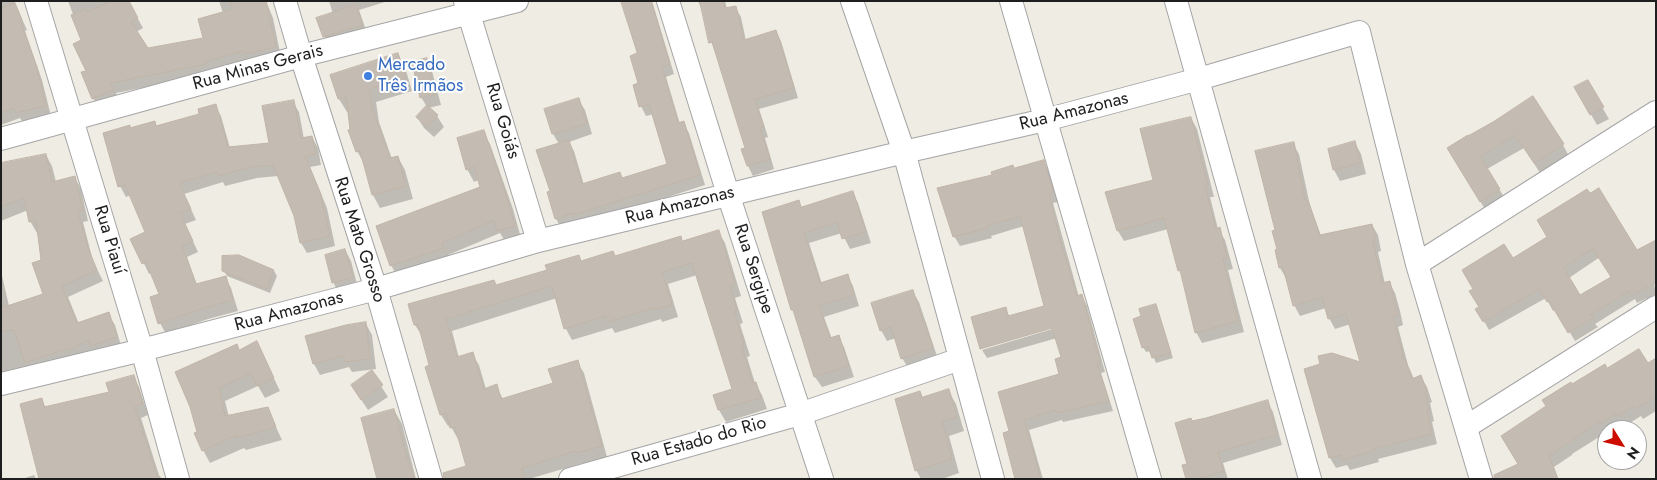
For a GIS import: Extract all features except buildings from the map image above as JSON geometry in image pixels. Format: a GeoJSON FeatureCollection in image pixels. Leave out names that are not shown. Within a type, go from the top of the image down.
{"type":"FeatureCollection","features":[{"type":"Feature","properties":{"kind":"street","name":"Rua Piauí"},"geometry":{"type":"LineString","coordinates":[[36,1],[142,350],[178,479]]}},
{"type":"Feature","properties":{"kind":"street","name":"Rua Mato Grosso"},"geometry":{"type":"LineString","coordinates":[[285,1],[376,289],[431,479]]}},
{"type":"Feature","properties":{"kind":"street","name":"Rua Minas Gerais"},"geometry":{"type":"LineString","coordinates":[[1,139],[467,8],[517,1]]}},
{"type":"Feature","properties":{"kind":"street","name":"Rua Sergipe"},"geometry":{"type":"LineString","coordinates":[[668,1],[728,194],[822,479]]}},
{"type":"Feature","properties":{"kind":"street"},"geometry":{"type":"LineString","coordinates":[[852,1],[904,152],[993,479]]}},
{"type":"Feature","properties":{"kind":"street"},"geometry":{"type":"LineString","coordinates":[[1011,1],[1150,479]]}},
{"type":"Feature","properties":{"kind":"street"},"geometry":{"type":"LineString","coordinates":[[1176,1],[1310,479]]}},
{"type":"Feature","properties":{"kind":"street","name":"Rua Goiás"},"geometry":{"type":"LineString","coordinates":[[467,8],[538,241]]}},
{"type":"Feature","properties":{"kind":"street","name":"Rua Amazonas"},"geometry":{"type":"LineString","coordinates":[[1,384],[142,350],[376,289],[538,241],[728,194],[1045,120],[1359,32],[1417,264]]}},
{"type":"Feature","properties":{"kind":"street"},"geometry":{"type":"LineString","coordinates":[[1481,479],[1417,264],[1656,112]]}},
{"type":"Feature","properties":{"kind":"street"},"geometry":{"type":"LineString","coordinates":[[1466,427],[1656,307]]}},
{"type":"Feature","properties":{"kind":"street","name":"Rua Estado do Rio"},"geometry":{"type":"LineString","coordinates":[[570,479],[800,414],[960,359]]}},
{"type":"Feature","properties":{"kind":"place","name":"Mercado Três Irmãos"},"geometry":{"type":"Point","coordinates":[368,76]}}]}
